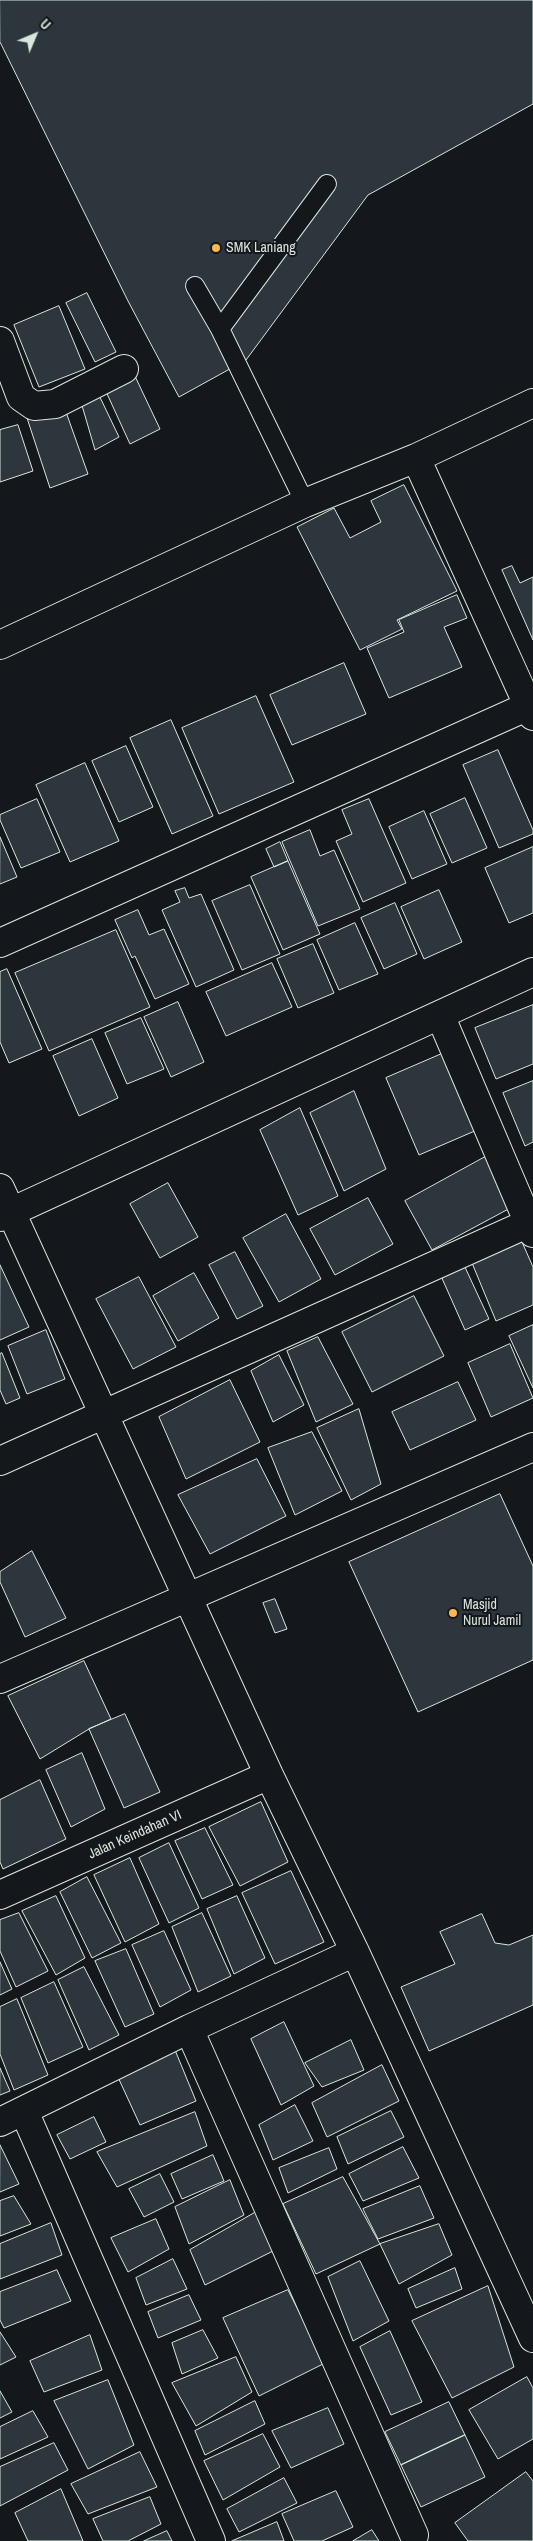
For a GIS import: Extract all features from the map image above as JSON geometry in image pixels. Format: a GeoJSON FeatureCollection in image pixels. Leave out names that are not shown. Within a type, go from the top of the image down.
{"type":"FeatureCollection","features":[{"type":"Feature","properties":{"kind":"street"},"geometry":{"type":"LineString","coordinates":[[0,341],[21,397],[34,406],[55,404],[124,369]]}},
{"type":"Feature","properties":{"kind":"street"},"geometry":{"type":"LineString","coordinates":[[0,645],[305,503],[416,458],[533,403]]}},
{"type":"Feature","properties":{"kind":"street"},"geometry":{"type":"LineString","coordinates":[[0,943],[531,709],[416,458]]}},
{"type":"Feature","properties":{"kind":"street"},"geometry":{"type":"LineString","coordinates":[[533,972],[440,1015],[3,1206],[104,1414],[269,1775],[355,1952],[533,2338]]}},
{"type":"Feature","properties":{"kind":"street"},"geometry":{"type":"LineString","coordinates":[[0,1461],[531,1228],[440,1015]]}},
{"type":"Feature","properties":{"kind":"street"},"geometry":{"type":"LineString","coordinates":[[0,1679],[533,1447]]}},
{"type":"Feature","properties":{"kind":"street","name":"Jalan Keindahan VI"},"geometry":{"type":"LineString","coordinates":[[0,1895],[269,1775]]}},
{"type":"Feature","properties":{"kind":"street"},"geometry":{"type":"LineString","coordinates":[[0,2122],[189,2029],[355,1952]]}},
{"type":"Feature","properties":{"kind":"street"},"geometry":{"type":"LineString","coordinates":[[189,2029],[414,2535]]}},
{"type":"Feature","properties":{"kind":"street"},"geometry":{"type":"LineString","coordinates":[[24,2110],[211,2541]]}},
{"type":"Feature","properties":{"kind":"lane"},"geometry":{"type":"LineString","coordinates":[[220,328],[327,184]]}},
{"type":"Feature","properties":{"kind":"lane"},"geometry":{"type":"LineString","coordinates":[[195,286],[220,328],[305,503]]}},
{"type":"Feature","properties":{"kind":"building","name":"SMK Laniang"},"geometry":{"type":"Polygon","coordinates":[[[0,0],[533,0],[533,104],[368,195],[246,360],[179,397],[128,301],[0,42],[0,0]]]}},
{"type":"Feature","properties":{"kind":"building"},"geometry":{"type":"Polygon","coordinates":[[[87,293],[116,352],[95,362],[66,303],[87,293]]]}},
{"type":"Feature","properties":{"kind":"building"},"geometry":{"type":"Polygon","coordinates":[[[59,306],[85,369],[39,387],[14,325],[59,306]]]}},
{"type":"Feature","properties":{"kind":"building"},"geometry":{"type":"Polygon","coordinates":[[[133,372],[160,429],[130,444],[103,385],[133,372]]]}},
{"type":"Feature","properties":{"kind":"building"},"geometry":{"type":"Polygon","coordinates":[[[97,391],[119,437],[95,450],[81,402],[97,391]]]}},
{"type":"Feature","properties":{"kind":"building"},"geometry":{"type":"Polygon","coordinates":[[[66,412],[88,474],[50,488],[27,418],[66,412]]]}},
{"type":"Feature","properties":{"kind":"building"},"geometry":{"type":"Polygon","coordinates":[[[18,425],[33,471],[0,482],[0,430],[18,425]]]}},
{"type":"Feature","properties":{"kind":"building"},"geometry":{"type":"Polygon","coordinates":[[[404,485],[457,591],[397,620],[402,629],[360,650],[297,527],[334,508],[350,538],[381,522],[371,501],[404,485]]]}},
{"type":"Feature","properties":{"kind":"building"},"geometry":{"type":"Polygon","coordinates":[[[512,566],[520,583],[533,577],[533,640],[502,570],[512,566]]]}},
{"type":"Feature","properties":{"kind":"building"},"geometry":{"type":"Polygon","coordinates":[[[457,595],[467,618],[444,627],[462,667],[389,698],[367,648],[404,632],[399,620],[457,595]]]}},
{"type":"Feature","properties":{"kind":"building"},"geometry":{"type":"Polygon","coordinates":[[[344,663],[366,714],[292,745],[270,695],[344,663]]]}},
{"type":"Feature","properties":{"kind":"building"},"geometry":{"type":"Polygon","coordinates":[[[256,696],[294,782],[219,814],[182,728],[256,696]]]}},
{"type":"Feature","properties":{"kind":"building"},"geometry":{"type":"Polygon","coordinates":[[[171,720],[213,816],[172,834],[130,738],[171,720]]]}},
{"type":"Feature","properties":{"kind":"building"},"geometry":{"type":"Polygon","coordinates":[[[126,746],[153,807],[119,822],[92,761],[126,746]]]}},
{"type":"Feature","properties":{"kind":"building"},"geometry":{"type":"Polygon","coordinates":[[[498,750],[533,830],[533,834],[499,848],[463,765],[498,750]]]}},
{"type":"Feature","properties":{"kind":"building"},"geometry":{"type":"Polygon","coordinates":[[[85,763],[119,841],[70,862],[36,785],[85,763]]]}},
{"type":"Feature","properties":{"kind":"building"},"geometry":{"type":"Polygon","coordinates":[[[465,798],[487,848],[452,863],[430,814],[465,798]]]}},
{"type":"Feature","properties":{"kind":"building"},"geometry":{"type":"Polygon","coordinates":[[[37,799],[60,852],[21,868],[0,820],[0,815],[37,799]]]}},
{"type":"Feature","properties":{"kind":"building"},"geometry":{"type":"Polygon","coordinates":[[[369,799],[406,883],[363,902],[336,841],[352,834],[342,810],[369,799]]]}},
{"type":"Feature","properties":{"kind":"building"},"geometry":{"type":"Polygon","coordinates":[[[424,811],[447,864],[412,879],[389,827],[424,811]]]}},
{"type":"Feature","properties":{"kind":"building"},"geometry":{"type":"Polygon","coordinates":[[[310,830],[320,856],[334,850],[360,909],[318,926],[282,842],[310,830]]]}},
{"type":"Feature","properties":{"kind":"building"},"geometry":{"type":"Polygon","coordinates":[[[0,837],[17,877],[0,884],[0,837]]]}},
{"type":"Feature","properties":{"kind":"building"},"geometry":{"type":"Polygon","coordinates":[[[280,842],[288,861],[274,867],[266,849],[280,842]]]}},
{"type":"Feature","properties":{"kind":"building"},"geometry":{"type":"Polygon","coordinates":[[[533,847],[533,913],[509,923],[485,868],[533,847]]]}},
{"type":"Feature","properties":{"kind":"building"},"geometry":{"type":"Polygon","coordinates":[[[288,861],[320,934],[283,950],[251,877],[288,861]]]}},
{"type":"Feature","properties":{"kind":"building"},"geometry":{"type":"Polygon","coordinates":[[[250,885],[280,954],[242,970],[212,901],[250,885]]]}},
{"type":"Feature","properties":{"kind":"building"},"geometry":{"type":"Polygon","coordinates":[[[185,888],[189,898],[201,894],[234,970],[196,987],[162,910],[180,902],[175,891],[185,888]]]}},
{"type":"Feature","properties":{"kind":"building"},"geometry":{"type":"Polygon","coordinates":[[[439,890],[462,942],[424,959],[401,907],[439,890]]]}},
{"type":"Feature","properties":{"kind":"building"},"geometry":{"type":"Polygon","coordinates":[[[395,903],[417,954],[384,969],[361,918],[395,903]]]}},
{"type":"Feature","properties":{"kind":"building"},"geometry":{"type":"Polygon","coordinates":[[[138,910],[149,935],[164,929],[189,984],[155,999],[135,956],[132,958],[115,920],[138,910]]]}},
{"type":"Feature","properties":{"kind":"building"},"geometry":{"type":"Polygon","coordinates":[[[355,923],[378,974],[339,990],[317,940],[355,923]]]}},
{"type":"Feature","properties":{"kind":"building"},"geometry":{"type":"Polygon","coordinates":[[[116,930],[150,1007],[49,1051],[15,973],[116,930]]]}},
{"type":"Feature","properties":{"kind":"building"},"geometry":{"type":"Polygon","coordinates":[[[313,944],[334,993],[298,1008],[277,959],[313,944]]]}},
{"type":"Feature","properties":{"kind":"building"},"geometry":{"type":"Polygon","coordinates":[[[272,963],[292,1007],[226,1036],[206,992],[272,963]]]}},
{"type":"Feature","properties":{"kind":"building"},"geometry":{"type":"Polygon","coordinates":[[[7,969],[42,1049],[9,1063],[0,1042],[0,972],[7,969]]]}},
{"type":"Feature","properties":{"kind":"building"},"geometry":{"type":"Polygon","coordinates":[[[178,1002],[204,1062],[171,1077],[144,1017],[178,1002]]]}},
{"type":"Feature","properties":{"kind":"building"},"geometry":{"type":"Polygon","coordinates":[[[533,1005],[533,1064],[496,1079],[475,1028],[533,1005]]]}},
{"type":"Feature","properties":{"kind":"building"},"geometry":{"type":"Polygon","coordinates":[[[141,1018],[164,1069],[127,1084],[105,1033],[141,1018]]]}},
{"type":"Feature","properties":{"kind":"building"},"geometry":{"type":"Polygon","coordinates":[[[92,1039],[118,1098],[79,1116],[53,1056],[92,1039]]]}},
{"type":"Feature","properties":{"kind":"building"},"geometry":{"type":"Polygon","coordinates":[[[444,1053],[477,1130],[419,1155],[386,1078],[444,1053]]]}},
{"type":"Feature","properties":{"kind":"building"},"geometry":{"type":"Polygon","coordinates":[[[533,1081],[533,1142],[525,1146],[503,1093],[533,1081]]]}},
{"type":"Feature","properties":{"kind":"building"},"geometry":{"type":"Polygon","coordinates":[[[354,1091],[386,1169],[344,1191],[310,1113],[354,1091]]]}},
{"type":"Feature","properties":{"kind":"building"},"geometry":{"type":"Polygon","coordinates":[[[300,1108],[338,1196],[298,1215],[260,1130],[300,1108]]]}},
{"type":"Feature","properties":{"kind":"building"},"geometry":{"type":"Polygon","coordinates":[[[487,1156],[514,1206],[432,1250],[405,1201],[487,1156]]]}},
{"type":"Feature","properties":{"kind":"building"},"geometry":{"type":"Polygon","coordinates":[[[168,1183],[198,1237],[160,1258],[130,1204],[168,1183]]]}},
{"type":"Feature","properties":{"kind":"building"},"geometry":{"type":"Polygon","coordinates":[[[368,1198],[393,1244],[335,1275],[310,1229],[368,1198]]]}},
{"type":"Feature","properties":{"kind":"building"},"geometry":{"type":"Polygon","coordinates":[[[286,1214],[321,1279],[279,1302],[243,1238],[286,1214]]]}},
{"type":"Feature","properties":{"kind":"building"},"geometry":{"type":"Polygon","coordinates":[[[522,1242],[533,1267],[533,1305],[496,1321],[472,1263],[522,1242]]]}},
{"type":"Feature","properties":{"kind":"building"},"geometry":{"type":"Polygon","coordinates":[[[235,1252],[263,1306],[237,1319],[209,1265],[235,1252]]]}},
{"type":"Feature","properties":{"kind":"building"},"geometry":{"type":"Polygon","coordinates":[[[0,1265],[29,1327],[0,1340],[0,1265]]]}},
{"type":"Feature","properties":{"kind":"building"},"geometry":{"type":"Polygon","coordinates":[[[464,1265],[489,1319],[465,1330],[441,1276],[464,1265]]]}},
{"type":"Feature","properties":{"kind":"building"},"geometry":{"type":"Polygon","coordinates":[[[194,1273],[219,1318],[178,1341],[153,1296],[194,1273]]]}},
{"type":"Feature","properties":{"kind":"building"},"geometry":{"type":"Polygon","coordinates":[[[139,1277],[176,1347],[133,1369],[96,1299],[139,1277]]]}},
{"type":"Feature","properties":{"kind":"building"},"geometry":{"type":"Polygon","coordinates":[[[414,1296],[444,1356],[372,1392],[342,1332],[414,1296]]]}},
{"type":"Feature","properties":{"kind":"building"},"geometry":{"type":"Polygon","coordinates":[[[533,1325],[533,1388],[509,1336],[533,1325]]]}},
{"type":"Feature","properties":{"kind":"building"},"geometry":{"type":"Polygon","coordinates":[[[46,1330],[65,1379],[27,1394],[8,1346],[46,1330]]]}},
{"type":"Feature","properties":{"kind":"building"},"geometry":{"type":"Polygon","coordinates":[[[318,1337],[353,1404],[316,1422],[287,1351],[318,1337]]]}},
{"type":"Feature","properties":{"kind":"building"},"geometry":{"type":"Polygon","coordinates":[[[510,1344],[533,1398],[491,1417],[468,1363],[510,1344]]]}},
{"type":"Feature","properties":{"kind":"building"},"geometry":{"type":"Polygon","coordinates":[[[2,1353],[20,1398],[6,1404],[0,1390],[0,1354],[2,1353]]]}},
{"type":"Feature","properties":{"kind":"building"},"geometry":{"type":"Polygon","coordinates":[[[279,1355],[304,1405],[273,1422],[251,1371],[279,1355]]]}},
{"type":"Feature","properties":{"kind":"building"},"geometry":{"type":"Polygon","coordinates":[[[230,1380],[260,1442],[186,1479],[159,1417],[230,1380]]]}},
{"type":"Feature","properties":{"kind":"building"},"geometry":{"type":"Polygon","coordinates":[[[458,1382],[476,1420],[410,1450],[392,1412],[458,1382]]]}},
{"type":"Feature","properties":{"kind":"building"},"geometry":{"type":"Polygon","coordinates":[[[359,1409],[381,1484],[351,1500],[317,1428],[359,1409]]]}},
{"type":"Feature","properties":{"kind":"building"},"geometry":{"type":"Polygon","coordinates":[[[312,1432],[342,1491],[295,1515],[268,1448],[312,1432]]]}},
{"type":"Feature","properties":{"kind":"building"},"geometry":{"type":"Polygon","coordinates":[[[257,1459],[286,1516],[210,1554],[178,1495],[257,1459]]]}},
{"type":"Feature","properties":{"kind":"building","name":"Masjid Nurul Jamil"},"geometry":{"type":"Polygon","coordinates":[[[500,1494],[533,1566],[533,1660],[418,1712],[349,1562],[500,1494]]]}},
{"type":"Feature","properties":{"kind":"building"},"geometry":{"type":"Polygon","coordinates":[[[32,1551],[66,1618],[25,1637],[0,1582],[0,1572],[32,1551]]]}},
{"type":"Feature","properties":{"kind":"building"},"geometry":{"type":"Polygon","coordinates":[[[275,1599],[287,1629],[275,1633],[263,1603],[275,1599]]]}},
{"type":"Feature","properties":{"kind":"building"},"geometry":{"type":"Polygon","coordinates":[[[84,1661],[111,1719],[89,1729],[40,1759],[8,1696],[84,1661]]]}},
{"type":"Feature","properties":{"kind":"building"},"geometry":{"type":"Polygon","coordinates":[[[125,1714],[160,1792],[124,1808],[89,1729],[125,1714]]]}},
{"type":"Feature","properties":{"kind":"building"},"geometry":{"type":"Polygon","coordinates":[[[82,1753],[105,1809],[71,1827],[46,1770],[82,1753]]]}},
{"type":"Feature","properties":{"kind":"building"},"geometry":{"type":"Polygon","coordinates":[[[40,1780],[66,1839],[3,1869],[0,1862],[0,1800],[40,1780]]]}},
{"type":"Feature","properties":{"kind":"building"},"geometry":{"type":"Polygon","coordinates":[[[261,1802],[288,1862],[240,1886],[209,1827],[261,1802]]]}},
{"type":"Feature","properties":{"kind":"building"},"geometry":{"type":"Polygon","coordinates":[[[205,1828],[233,1885],[202,1899],[175,1841],[205,1828]]]}},
{"type":"Feature","properties":{"kind":"building"},"geometry":{"type":"Polygon","coordinates":[[[169,1843],[199,1908],[169,1923],[139,1858],[169,1843]]]}},
{"type":"Feature","properties":{"kind":"building"},"geometry":{"type":"Polygon","coordinates":[[[130,1858],[159,1924],[125,1942],[94,1875],[130,1858]]]}},
{"type":"Feature","properties":{"kind":"building"},"geometry":{"type":"Polygon","coordinates":[[[291,1871],[324,1942],[275,1964],[242,1893],[291,1871]]]}},
{"type":"Feature","properties":{"kind":"building"},"geometry":{"type":"Polygon","coordinates":[[[87,1877],[121,1943],[92,1958],[60,1892],[87,1877]]]}},
{"type":"Feature","properties":{"kind":"building"},"geometry":{"type":"Polygon","coordinates":[[[56,1896],[85,1958],[56,1975],[22,1911],[56,1896]]]}},
{"type":"Feature","properties":{"kind":"building"},"geometry":{"type":"Polygon","coordinates":[[[237,1896],[265,1958],[234,1974],[207,1909],[237,1896]]]}},
{"type":"Feature","properties":{"kind":"building"},"geometry":{"type":"Polygon","coordinates":[[[19,1913],[48,1971],[16,1987],[0,1951],[0,1920],[19,1913]]]}},
{"type":"Feature","properties":{"kind":"building"},"geometry":{"type":"Polygon","coordinates":[[[202,1913],[231,1976],[198,1992],[172,1927],[202,1913]]]}},
{"type":"Feature","properties":{"kind":"building"},"geometry":{"type":"Polygon","coordinates":[[[482,1914],[495,1943],[509,1945],[533,1935],[533,2005],[429,2051],[401,1987],[455,1964],[440,1932],[482,1914]]]}},
{"type":"Feature","properties":{"kind":"building"},"geometry":{"type":"Polygon","coordinates":[[[164,1931],[191,1990],[160,2007],[132,1945],[164,1931]]]}},
{"type":"Feature","properties":{"kind":"building"},"geometry":{"type":"Polygon","coordinates":[[[126,1949],[154,2014],[125,2027],[95,1961],[126,1949]]]}},
{"type":"Feature","properties":{"kind":"building"},"geometry":{"type":"Polygon","coordinates":[[[0,1962],[12,1989],[0,1995],[0,1962]]]}},
{"type":"Feature","properties":{"kind":"building"},"geometry":{"type":"Polygon","coordinates":[[[84,1967],[119,2035],[89,2050],[58,1980],[84,1967]]]}},
{"type":"Feature","properties":{"kind":"building"},"geometry":{"type":"Polygon","coordinates":[[[54,1982],[83,2047],[48,2063],[21,1998],[54,1982]]]}},
{"type":"Feature","properties":{"kind":"building"},"geometry":{"type":"Polygon","coordinates":[[[17,1999],[48,2075],[14,2090],[0,2054],[0,2007],[17,1999]]]}},
{"type":"Feature","properties":{"kind":"building"},"geometry":{"type":"Polygon","coordinates":[[[284,2022],[314,2086],[281,2105],[251,2039],[284,2022]]]}},
{"type":"Feature","properties":{"kind":"building"},"geometry":{"type":"Polygon","coordinates":[[[351,2040],[364,2070],[322,2087],[305,2063],[351,2040]]]}},
{"type":"Feature","properties":{"kind":"building"},"geometry":{"type":"Polygon","coordinates":[[[175,2050],[196,2101],[140,2125],[117,2075],[175,2050]]]}},
{"type":"Feature","properties":{"kind":"building"},"geometry":{"type":"Polygon","coordinates":[[[382,2065],[399,2101],[327,2137],[312,2103],[382,2065]]]}},
{"type":"Feature","properties":{"kind":"building"},"geometry":{"type":"Polygon","coordinates":[[[0,2068],[10,2091],[0,2095],[0,2068]]]}},
{"type":"Feature","properties":{"kind":"building"},"geometry":{"type":"Polygon","coordinates":[[[295,2105],[313,2141],[273,2160],[259,2125],[295,2105]]]}},
{"type":"Feature","properties":{"kind":"building"},"geometry":{"type":"Polygon","coordinates":[[[391,2111],[404,2137],[348,2164],[337,2137],[391,2111]]]}},
{"type":"Feature","properties":{"kind":"building"},"geometry":{"type":"Polygon","coordinates":[[[195,2112],[207,2146],[117,2187],[97,2152],[195,2112]]]}},
{"type":"Feature","properties":{"kind":"building"},"geometry":{"type":"Polygon","coordinates":[[[94,2117],[106,2142],[70,2159],[57,2135],[94,2117]]]}},
{"type":"Feature","properties":{"kind":"building"},"geometry":{"type":"Polygon","coordinates":[[[0,2145],[19,2184],[0,2192],[0,2145]]]}},
{"type":"Feature","properties":{"kind":"building"},"geometry":{"type":"Polygon","coordinates":[[[403,2147],[419,2178],[363,2201],[349,2174],[403,2147]]]}},
{"type":"Feature","properties":{"kind":"building"},"geometry":{"type":"Polygon","coordinates":[[[329,2148],[337,2169],[288,2193],[279,2168],[329,2148]]]}},
{"type":"Feature","properties":{"kind":"building"},"geometry":{"type":"Polygon","coordinates":[[[213,2155],[224,2181],[182,2199],[171,2174],[213,2155]]]}},
{"type":"Feature","properties":{"kind":"building"},"geometry":{"type":"Polygon","coordinates":[[[160,2174],[174,2202],[144,2217],[129,2189],[160,2174]]]}},
{"type":"Feature","properties":{"kind":"building"},"geometry":{"type":"Polygon","coordinates":[[[343,2177],[380,2244],[316,2274],[283,2204],[343,2177]]]}},
{"type":"Feature","properties":{"kind":"building"},"geometry":{"type":"Polygon","coordinates":[[[230,2180],[244,2215],[189,2244],[175,2207],[230,2180]]]}},
{"type":"Feature","properties":{"kind":"building"},"geometry":{"type":"Polygon","coordinates":[[[420,2186],[434,2218],[378,2239],[363,2209],[420,2186]]]}},
{"type":"Feature","properties":{"kind":"building"},"geometry":{"type":"Polygon","coordinates":[[[14,2196],[31,2224],[0,2236],[0,2201],[14,2196]]]}},
{"type":"Feature","properties":{"kind":"building"},"geometry":{"type":"Polygon","coordinates":[[[258,2211],[275,2250],[205,2285],[190,2250],[258,2211]]]}},
{"type":"Feature","properties":{"kind":"building"},"geometry":{"type":"Polygon","coordinates":[[[156,2219],[169,2249],[128,2272],[111,2238],[156,2219]]]}},
{"type":"Feature","properties":{"kind":"building"},"geometry":{"type":"Polygon","coordinates":[[[51,2223],[62,2255],[0,2279],[0,2244],[51,2223]]]}},
{"type":"Feature","properties":{"kind":"building"},"geometry":{"type":"Polygon","coordinates":[[[439,2224],[452,2255],[399,2284],[380,2244],[439,2224]]]}},
{"type":"Feature","properties":{"kind":"building"},"geometry":{"type":"Polygon","coordinates":[[[173,2259],[187,2289],[146,2305],[136,2278],[173,2259]]]}},
{"type":"Feature","properties":{"kind":"building"},"geometry":{"type":"Polygon","coordinates":[[[360,2261],[389,2321],[353,2341],[328,2277],[360,2261]]]}},
{"type":"Feature","properties":{"kind":"building"},"geometry":{"type":"Polygon","coordinates":[[[455,2268],[462,2289],[416,2308],[408,2289],[455,2268]]]}},
{"type":"Feature","properties":{"kind":"building"},"geometry":{"type":"Polygon","coordinates":[[[57,2270],[71,2301],[4,2328],[0,2320],[0,2292],[57,2270]]]}},
{"type":"Feature","properties":{"kind":"building"},"geometry":{"type":"Polygon","coordinates":[[[488,2286],[514,2367],[452,2398],[412,2321],[488,2286]]]}},
{"type":"Feature","properties":{"kind":"building"},"geometry":{"type":"Polygon","coordinates":[[[288,2290],[325,2363],[259,2396],[223,2318],[288,2290]]]}},
{"type":"Feature","properties":{"kind":"building"},"geometry":{"type":"Polygon","coordinates":[[[189,2295],[201,2320],[158,2338],[148,2312],[189,2295]]]}},
{"type":"Feature","properties":{"kind":"building"},"geometry":{"type":"Polygon","coordinates":[[[203,2330],[218,2358],[182,2374],[172,2343],[203,2330]]]}},
{"type":"Feature","properties":{"kind":"building"},"geometry":{"type":"Polygon","coordinates":[[[390,2331],[422,2402],[391,2415],[360,2347],[390,2331]]]}},
{"type":"Feature","properties":{"kind":"building"},"geometry":{"type":"Polygon","coordinates":[[[0,2332],[16,2357],[0,2365],[0,2332]]]}},
{"type":"Feature","properties":{"kind":"building"},"geometry":{"type":"Polygon","coordinates":[[[90,2335],[102,2370],[44,2392],[30,2361],[90,2335]]]}},
{"type":"Feature","properties":{"kind":"building"},"geometry":{"type":"Polygon","coordinates":[[[236,2357],[252,2392],[196,2426],[172,2383],[236,2357]]]}},
{"type":"Feature","properties":{"kind":"building"},"geometry":{"type":"Polygon","coordinates":[[[527,2377],[533,2388],[533,2439],[498,2459],[469,2410],[527,2377]]]}},
{"type":"Feature","properties":{"kind":"building"},"geometry":{"type":"Polygon","coordinates":[[[108,2380],[134,2445],[88,2469],[54,2401],[108,2380]]]}},
{"type":"Feature","properties":{"kind":"building"},"geometry":{"type":"Polygon","coordinates":[[[0,2391],[12,2412],[0,2418],[0,2391]]]}},
{"type":"Feature","properties":{"kind":"building"},"geometry":{"type":"Polygon","coordinates":[[[255,2401],[265,2424],[205,2455],[195,2431],[255,2401]]]}},
{"type":"Feature","properties":{"kind":"building"},"geometry":{"type":"Polygon","coordinates":[[[449,2402],[465,2435],[401,2465],[385,2432],[449,2402]]]}},
{"type":"Feature","properties":{"kind":"building"},"geometry":{"type":"Polygon","coordinates":[[[328,2408],[344,2444],[291,2468],[272,2431],[328,2408]]]}},
{"type":"Feature","properties":{"kind":"building"},"geometry":{"type":"Polygon","coordinates":[[[33,2411],[48,2437],[0,2459],[0,2427],[33,2411]]]}},
{"type":"Feature","properties":{"kind":"building"},"geometry":{"type":"Polygon","coordinates":[[[263,2434],[280,2467],[223,2500],[204,2461],[263,2434]]]}},
{"type":"Feature","properties":{"kind":"building"},"geometry":{"type":"Polygon","coordinates":[[[465,2435],[485,2477],[421,2507],[401,2465],[465,2435]]]}},
{"type":"Feature","properties":{"kind":"building"},"geometry":{"type":"Polygon","coordinates":[[[54,2443],[68,2470],[0,2506],[0,2467],[54,2443]]]}},
{"type":"Feature","properties":{"kind":"building"},"geometry":{"type":"Polygon","coordinates":[[[140,2452],[157,2487],[88,2514],[71,2484],[140,2452]]]}},
{"type":"Feature","properties":{"kind":"building"},"geometry":{"type":"Polygon","coordinates":[[[526,2472],[533,2481],[533,2541],[468,2541],[455,2523],[526,2472]]]}},
{"type":"Feature","properties":{"kind":"building"},"geometry":{"type":"Polygon","coordinates":[[[284,2478],[297,2503],[239,2532],[227,2509],[284,2478]]]}},
{"type":"Feature","properties":{"kind":"building"},"geometry":{"type":"Polygon","coordinates":[[[61,2489],[83,2541],[28,2541],[15,2513],[61,2489]]]}},
{"type":"Feature","properties":{"kind":"building"},"geometry":{"type":"Polygon","coordinates":[[[336,2491],[353,2527],[322,2541],[294,2541],[282,2514],[336,2491]]]}},
{"type":"Feature","properties":{"kind":"building"},"geometry":{"type":"Polygon","coordinates":[[[150,2497],[161,2524],[128,2541],[103,2541],[93,2519],[150,2497]]]}},
{"type":"Feature","properties":{"kind":"building"},"geometry":{"type":"Polygon","coordinates":[[[277,2522],[284,2541],[232,2541],[277,2522]]]}},
{"type":"Feature","properties":{"kind":"building"},"geometry":{"type":"Polygon","coordinates":[[[372,2530],[379,2541],[353,2541],[372,2530]]]}},
{"type":"Feature","properties":{"kind":"building"},"geometry":{"type":"Polygon","coordinates":[[[167,2531],[172,2541],[144,2541],[167,2531]]]}},
{"type":"Feature","properties":{"kind":"place","name":"SMK Laniang"},"geometry":{"type":"Point","coordinates":[216,248]}},
{"type":"Feature","properties":{"kind":"place","name":"Masjid Nurul Jamil"},"geometry":{"type":"Point","coordinates":[453,1613]}}]}
